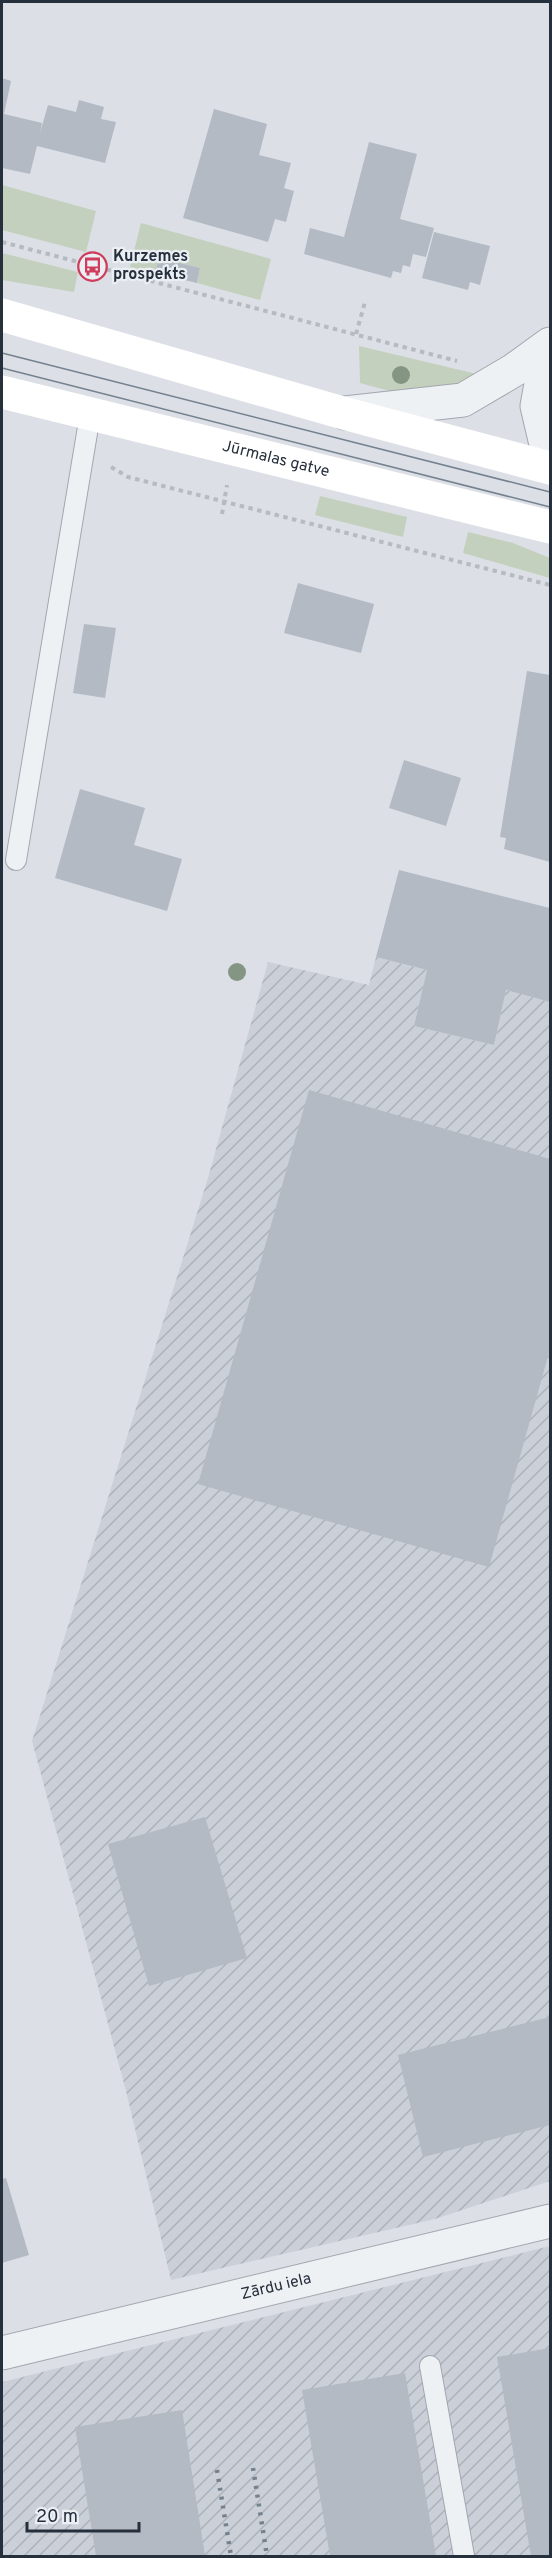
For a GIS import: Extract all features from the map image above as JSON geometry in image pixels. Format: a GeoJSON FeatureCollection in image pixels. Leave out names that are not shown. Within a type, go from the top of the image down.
{"type":"FeatureCollection","features":[{"type":"Feature","properties":{"kind":"main road"},"geometry":{"type":"LineString","coordinates":[[2,315],[343,413],[550,468]]}},
{"type":"Feature","properties":{"kind":"main road","name":"Jūrmalas gatve"},"geometry":{"type":"LineString","coordinates":[[2,392],[550,527]]}},
{"type":"Feature","properties":{"kind":"street"},"geometry":{"type":"LineString","coordinates":[[343,413],[464,400],[514,370],[550,344]]}},
{"type":"Feature","properties":{"kind":"street"},"geometry":{"type":"LineString","coordinates":[[550,354],[543,373],[537,406],[545,440],[550,444]]}},
{"type":"Feature","properties":{"kind":"street","name":"Zārdu iela"},"geometry":{"type":"LineString","coordinates":[[2,2353],[550,2221]]}},
{"type":"Feature","properties":{"kind":"lane"},"geometry":{"type":"LineString","coordinates":[[16,860],[82,451],[90,415]]}},
{"type":"Feature","properties":{"kind":"lane"},"geometry":{"type":"LineString","coordinates":[[430,2366],[464,2556]]}},
{"type":"Feature","properties":{"kind":"path"},"geometry":{"type":"LineString","coordinates":[[2,242],[465,363],[514,370]]}},
{"type":"Feature","properties":{"kind":"path"},"geometry":{"type":"LineString","coordinates":[[356,334],[365,302]]}},
{"type":"Feature","properties":{"kind":"path"},"geometry":{"type":"LineString","coordinates":[[82,451],[128,477],[550,585]]}},
{"type":"Feature","properties":{"kind":"path"},"geometry":{"type":"LineString","coordinates":[[222,514],[227,485]]}},
{"type":"Feature","properties":{"kind":"shaded area"},"geometry":{"type":"Polygon","coordinates":[[[376,957],[427,970],[414,1026],[494,1045],[506,990],[550,1002],[550,2181],[435,2219],[171,2280],[126,2091],[32,1741],[208,1178],[268,962],[369,985],[376,957]]]}},
{"type":"Feature","properties":{"kind":"shaded area"},"geometry":{"type":"Polygon","coordinates":[[[550,2246],[550,2556],[2,2556],[2,2382],[550,2246]]]}},
{"type":"Feature","properties":{"kind":"green space"},"geometry":{"type":"Polygon","coordinates":[[[2,185],[96,211],[86,252],[2,230],[2,185]]]}},
{"type":"Feature","properties":{"kind":"green space"},"geometry":{"type":"Polygon","coordinates":[[[141,223],[271,259],[260,300],[197,283],[200,268],[159,258],[155,273],[130,267],[141,223]]]}},
{"type":"Feature","properties":{"kind":"green space"},"geometry":{"type":"Polygon","coordinates":[[[2,253],[78,272],[74,292],[2,280],[2,253]]]}},
{"type":"Feature","properties":{"kind":"green space"},"geometry":{"type":"Polygon","coordinates":[[[359,346],[477,374],[459,386],[393,392],[360,383],[359,346]]]}},
{"type":"Feature","properties":{"kind":"green space"},"geometry":{"type":"Polygon","coordinates":[[[320,496],[407,517],[403,537],[315,515],[320,496]]]}},
{"type":"Feature","properties":{"kind":"green space"},"geometry":{"type":"Polygon","coordinates":[[[468,532],[513,543],[550,558],[550,578],[463,553],[468,532]]]}},
{"type":"Feature","properties":{"kind":"building"},"geometry":{"type":"Polygon","coordinates":[[[2,78],[11,81],[4,114],[42,123],[40,133],[48,105],[76,112],[79,100],[104,107],[101,119],[116,122],[105,163],[37,146],[30,174],[2,168],[2,78]]]}},
{"type":"Feature","properties":{"kind":"building"},"geometry":{"type":"Polygon","coordinates":[[[214,109],[267,124],[259,155],[291,163],[284,188],[294,191],[286,222],[275,219],[268,242],[183,218],[214,109]]]}},
{"type":"Feature","properties":{"kind":"building"},"geometry":{"type":"Polygon","coordinates":[[[369,142],[417,154],[400,219],[434,228],[426,257],[413,254],[410,267],[403,265],[401,273],[393,271],[391,278],[304,254],[310,228],[344,237],[369,142]]]}},
{"type":"Feature","properties":{"kind":"building"},"geometry":{"type":"Polygon","coordinates":[[[434,232],[490,246],[480,285],[470,282],[468,290],[422,278],[434,232]]]}},
{"type":"Feature","properties":{"kind":"building"},"geometry":{"type":"Polygon","coordinates":[[[159,258],[200,268],[197,283],[155,273],[159,258]]]}},
{"type":"Feature","properties":{"kind":"building"},"geometry":{"type":"Polygon","coordinates":[[[298,583],[374,604],[361,653],[284,633],[298,583]]]}},
{"type":"Feature","properties":{"kind":"building"},"geometry":{"type":"Polygon","coordinates":[[[84,624],[116,628],[105,698],[73,693],[84,624]]]}},
{"type":"Feature","properties":{"kind":"building"},"geometry":{"type":"Polygon","coordinates":[[[527,671],[550,675],[550,862],[504,849],[506,838],[500,837],[527,671]]]}},
{"type":"Feature","properties":{"kind":"building"},"geometry":{"type":"Polygon","coordinates":[[[404,760],[461,778],[446,826],[389,808],[404,760]]]}},
{"type":"Feature","properties":{"kind":"building"},"geometry":{"type":"Polygon","coordinates":[[[80,789],[145,808],[134,845],[182,859],[167,911],[55,878],[80,789]]]}},
{"type":"Feature","properties":{"kind":"building"},"geometry":{"type":"Polygon","coordinates":[[[399,870],[550,908],[550,1002],[506,990],[494,1045],[414,1026],[427,970],[376,957],[399,870]]]}},
{"type":"Feature","properties":{"kind":"building"},"geometry":{"type":"Polygon","coordinates":[[[309,1090],[550,1159],[550,1349],[489,1567],[198,1484],[309,1090]]]}},
{"type":"Feature","properties":{"kind":"building"},"geometry":{"type":"Polygon","coordinates":[[[205,1817],[247,1958],[149,1986],[108,1844],[205,1817]]]}},
{"type":"Feature","properties":{"kind":"building"},"geometry":{"type":"Polygon","coordinates":[[[550,2017],[550,2125],[423,2157],[398,2055],[550,2017]]]}},
{"type":"Feature","properties":{"kind":"building"},"geometry":{"type":"Polygon","coordinates":[[[6,2178],[29,2255],[2,2263],[2,2179],[6,2178]]]}},
{"type":"Feature","properties":{"kind":"building"},"geometry":{"type":"Polygon","coordinates":[[[550,2348],[550,2556],[531,2556],[497,2357],[550,2348]]]}},
{"type":"Feature","properties":{"kind":"building"},"geometry":{"type":"Polygon","coordinates":[[[405,2373],[436,2556],[330,2556],[302,2390],[405,2373]]]}},
{"type":"Feature","properties":{"kind":"building"},"geometry":{"type":"Polygon","coordinates":[[[182,2410],[205,2556],[96,2556],[75,2427],[182,2410]]]}},
{"type":"Feature","properties":{"kind":"tram line"},"geometry":{"type":"LineString","coordinates":[[2,353],[550,492]]}},
{"type":"Feature","properties":{"kind":"tram line"},"geometry":{"type":"LineString","coordinates":[[2,368],[550,507]]}},
{"type":"Feature","properties":{"kind":"railway"},"geometry":{"type":"LineString","coordinates":[[253,2468],[267,2556]]}},
{"type":"Feature","properties":{"kind":"railway"},"geometry":{"type":"LineString","coordinates":[[217,2470],[231,2556]]}},
{"type":"Feature","properties":{"kind":"place","name":"Kurzemes prospekts"},"geometry":{"type":"Point","coordinates":[92,266]}}]}
